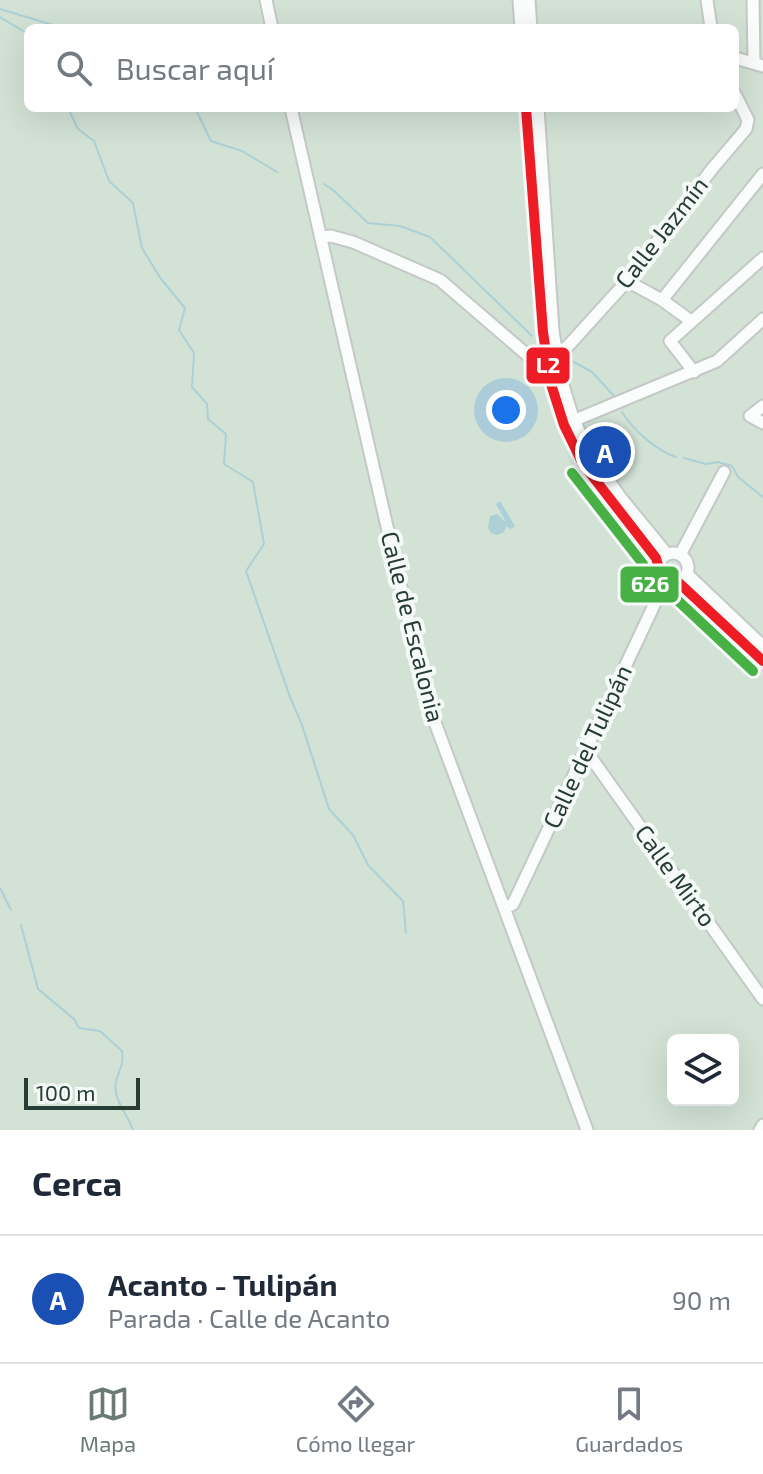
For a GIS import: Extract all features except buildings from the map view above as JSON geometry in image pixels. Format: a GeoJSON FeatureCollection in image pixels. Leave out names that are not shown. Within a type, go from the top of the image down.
{"type":"FeatureCollection","features":[{"type":"Feature","properties":{"kind":"street"},"geometry":{"type":"LineString","coordinates":[[266,0],[271,24]]}},
{"type":"Feature","properties":{"kind":"street"},"geometry":{"type":"LineString","coordinates":[[519,0],[521,24]]}},
{"type":"Feature","properties":{"kind":"street"},"geometry":{"type":"LineString","coordinates":[[529,0],[531,24]]}},
{"type":"Feature","properties":{"kind":"street"},"geometry":{"type":"LineString","coordinates":[[707,0],[710,24]]}},
{"type":"Feature","properties":{"kind":"street"},"geometry":{"type":"LineString","coordinates":[[739,59],[759,64],[753,0]]}},
{"type":"Feature","properties":{"kind":"street","name":"Calle Jazmín"},"geometry":{"type":"LineString","coordinates":[[551,356],[568,346],[627,281],[746,129],[748,120],[739,102]]}},
{"type":"Feature","properties":{"kind":"street","name":"Calle de Escalonia"},"geometry":{"type":"LineString","coordinates":[[292,112],[427,701],[587,1130]]}},
{"type":"Feature","properties":{"kind":"street"},"geometry":{"type":"LineString","coordinates":[[526,112],[551,356]]}},
{"type":"Feature","properties":{"kind":"street"},"geometry":{"type":"LineString","coordinates":[[538,112],[553,331],[550,381],[583,464],[663,558]]}},
{"type":"Feature","properties":{"kind":"street"},"geometry":{"type":"LineString","coordinates":[[662,300],[763,174]]}},
{"type":"Feature","properties":{"kind":"street"},"geometry":{"type":"LineString","coordinates":[[322,237],[331,236],[353,242],[440,280],[533,360],[551,356]]}},
{"type":"Feature","properties":{"kind":"street"},"geometry":{"type":"LineString","coordinates":[[694,372],[670,341],[763,258]]}},
{"type":"Feature","properties":{"kind":"street"},"geometry":{"type":"LineString","coordinates":[[627,281],[662,300],[691,321]]}},
{"type":"Feature","properties":{"kind":"street"},"geometry":{"type":"LineString","coordinates":[[569,423],[717,361],[763,319]]}},
{"type":"Feature","properties":{"kind":"street"},"geometry":{"type":"LineString","coordinates":[[763,406],[750,416],[763,423]]}},
{"type":"Feature","properties":{"kind":"street"},"geometry":{"type":"LineString","coordinates":[[680,555],[724,472]]}},
{"type":"Feature","properties":{"kind":"street"},"geometry":{"type":"LineString","coordinates":[[663,558],[680,555]]}},
{"type":"Feature","properties":{"kind":"street"},"geometry":{"type":"LineString","coordinates":[[680,555],[688,565],[683,579]]}},
{"type":"Feature","properties":{"kind":"street"},"geometry":{"type":"LineString","coordinates":[[663,558],[659,575],[665,582],[683,579],[763,646]]}},
{"type":"Feature","properties":{"kind":"street"},"geometry":{"type":"LineString","coordinates":[[683,579],[763,661]]}},
{"type":"Feature","properties":{"kind":"street","name":"Calle del Tulipán"},"geometry":{"type":"LineString","coordinates":[[505,908],[513,904],[665,582]]}},
{"type":"Feature","properties":{"kind":"street","name":"Calle Mirto"},"geometry":{"type":"LineString","coordinates":[[587,752],[763,999]]}},
{"type":"Feature","properties":{"kind":"green space"},"geometry":{"type":"Polygon","coordinates":[[[0,0],[763,0],[763,1130],[0,1130],[0,0]]]}},
{"type":"Feature","properties":{"kind":"water"},"geometry":{"type":"Polygon","coordinates":[[[500,501],[515,526],[511,529],[506,526],[504,532],[497,535],[488,528],[490,516],[497,514],[506,522],[496,504],[500,501]]]}},
{"type":"Feature","properties":{"kind":"waterway"},"geometry":{"type":"LineString","coordinates":[[0,9],[50,24]]}},
{"type":"Feature","properties":{"kind":"waterway"},"geometry":{"type":"LineString","coordinates":[[0,17],[24,32]]}},
{"type":"Feature","properties":{"kind":"waterway"},"geometry":{"type":"LineString","coordinates":[[70,112],[78,129],[94,141],[109,181],[133,203],[142,248],[161,279],[185,308],[179,330],[194,353],[192,387],[207,404],[208,419],[226,434],[224,464],[253,482],[264,544],[246,571],[329,809],[353,835],[368,865],[403,901],[406,933]]}},
{"type":"Feature","properties":{"kind":"waterway"},"geometry":{"type":"LineString","coordinates":[[197,112],[211,141],[242,151],[277,172]]}},
{"type":"Feature","properties":{"kind":"waterway"},"geometry":{"type":"LineString","coordinates":[[324,184],[368,223],[400,226],[430,237],[532,336]]}},
{"type":"Feature","properties":{"kind":"waterway"},"geometry":{"type":"LineString","coordinates":[[570,360],[592,372],[615,397]]}},
{"type":"Feature","properties":{"kind":"waterway"},"geometry":{"type":"LineString","coordinates":[[622,412],[646,439],[676,457]]}},
{"type":"Feature","properties":{"kind":"waterway"},"geometry":{"type":"LineString","coordinates":[[684,458],[732,466],[738,477],[763,497]]}},
{"type":"Feature","properties":{"kind":"waterway"},"geometry":{"type":"LineString","coordinates":[[0,888],[11,910]]}},
{"type":"Feature","properties":{"kind":"waterway"},"geometry":{"type":"LineString","coordinates":[[21,925],[38,989],[74,1019],[79,1028],[100,1031],[122,1051],[122,1064],[115,1088],[133,1130]]}},
{"type":"Feature","properties":{"kind":"transit line","name":"L2"},"geometry":{"type":"LineString","coordinates":[[526,112],[543,332],[550,381],[564,425],[583,464],[656,558],[662,579],[679,583],[763,661]]}},
{"type":"Feature","properties":{"kind":"transit line","name":"626"},"geometry":{"type":"LineString","coordinates":[[572,473],[643,564],[651,588],[674,597],[753,671]]}},
{"type":"Feature","properties":{"kind":"place","name":"Acanto - Tulipán"},"geometry":{"type":"Point","coordinates":[605,452]}}]}
